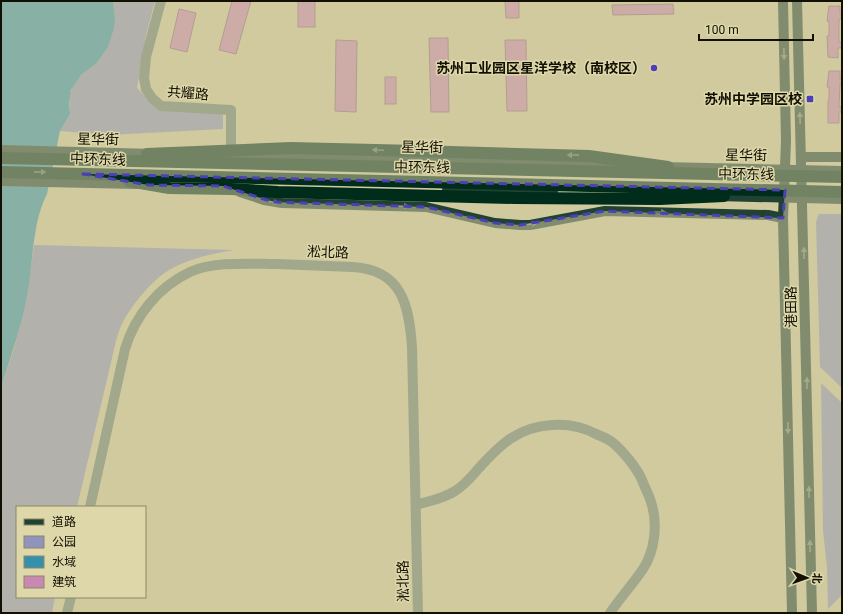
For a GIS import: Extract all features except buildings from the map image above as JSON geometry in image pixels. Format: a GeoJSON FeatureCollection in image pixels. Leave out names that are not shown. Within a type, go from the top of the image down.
{"type":"FeatureCollection","features":[{"type":"Feature","properties":{"kind":"highway"},"geometry":{"type":"LineString","coordinates":[[147,154],[231,153],[291,148],[589,156],[722,175]]}},
{"type":"Feature","properties":{"kind":"highway","name":"中环东线"},"geometry":{"type":"LineString","coordinates":[[1,158],[842,177]]}},
{"type":"Feature","properties":{"kind":"highway","name":"中环东线"},"geometry":{"type":"LineString","coordinates":[[1,172],[842,192]]}},
{"type":"Feature","properties":{"kind":"highway"},"geometry":{"type":"LineString","coordinates":[[83,174],[169,188],[231,189],[278,192],[514,198],[660,199],[724,196]]}},
{"type":"Feature","properties":{"kind":"main road","name":"港田路"},"geometry":{"type":"LineString","coordinates":[[783,1],[786,140],[783,218],[792,613]]}},
{"type":"Feature","properties":{"kind":"main road","name":"港田路"},"geometry":{"type":"LineString","coordinates":[[797,1],[812,613]]}},
{"type":"Feature","properties":{"kind":"main road","name":"星华街"},"geometry":{"type":"LineString","coordinates":[[1,150],[147,154]]}},
{"type":"Feature","properties":{"kind":"main road","name":"星华街"},"geometry":{"type":"LineString","coordinates":[[231,153],[842,171]]}},
{"type":"Feature","properties":{"kind":"main road"},"geometry":{"type":"LineString","coordinates":[[801,157],[842,158]]}},
{"type":"Feature","properties":{"kind":"main road"},"geometry":{"type":"LineString","coordinates":[[1,181],[842,199]]}},
{"type":"Feature","properties":{"kind":"main road"},"geometry":{"type":"LineString","coordinates":[[223,186],[273,202],[426,207],[508,225],[530,225],[605,211],[768,215],[783,218]]}},
{"type":"Feature","properties":{"kind":"street","name":"共耀路"},"geometry":{"type":"LineString","coordinates":[[161,1],[146,57],[144,78],[146,89],[152,98],[161,106],[231,110],[231,153]]}},
{"type":"Feature","properties":{"kind":"street","name":"淞北路"},"geometry":{"type":"LineString","coordinates":[[90,506],[128,337],[135,322],[158,295],[172,283],[190,272],[217,265],[238,263],[365,267],[379,272],[397,287],[407,309],[411,324],[418,613]]}},
{"type":"Feature","properties":{"kind":"street"},"geometry":{"type":"LineString","coordinates":[[416,505],[444,498],[456,490],[468,480],[508,439],[529,429],[540,426],[563,424],[588,429],[612,442],[627,458],[640,476],[652,504],[655,529],[654,543],[650,556],[643,569],[610,613]]}},
{"type":"Feature","properties":{"kind":"street"},"geometry":{"type":"LineString","coordinates":[[67,613],[71,598]]}},
{"type":"Feature","properties":{"kind":"highlighted area"},"geometry":{"type":"Polygon","coordinates":[[[83,174],[785,190],[783,218],[605,211],[520,225],[495,223],[426,207],[273,202],[223,186],[149,185],[83,174]]]}},
{"type":"Feature","properties":{"kind":"green space"},"geometry":{"type":"Polygon","coordinates":[[[113,1],[155,1],[146,35],[137,88],[158,109],[223,113],[223,129],[109,135],[60,131],[70,114],[69,96],[75,82],[81,75],[97,63],[108,47],[115,17],[113,1]]]}},
{"type":"Feature","properties":{"kind":"green space"},"geometry":{"type":"Polygon","coordinates":[[[819,214],[842,214],[842,388],[820,367],[816,222],[819,214]]]}},
{"type":"Feature","properties":{"kind":"green space"},"geometry":{"type":"Polygon","coordinates":[[[34,245],[234,250],[190,260],[174,267],[160,276],[148,287],[128,314],[121,325],[116,341],[77,506],[16,506],[16,598],[55,598],[52,613],[1,613],[1,387],[14,349],[27,295],[34,245]]]}},
{"type":"Feature","properties":{"kind":"green space"},"geometry":{"type":"Polygon","coordinates":[[[821,383],[842,403],[842,595],[828,609],[827,568],[823,530],[821,383]]]}},
{"type":"Feature","properties":{"kind":"water"},"geometry":{"type":"Polygon","coordinates":[[[1,1],[113,1],[115,17],[114,28],[108,47],[97,63],[81,75],[71,90],[69,103],[70,114],[60,131],[47,194],[38,217],[25,308],[16,342],[1,387],[1,1]]]}},
{"type":"Feature","properties":{"kind":"place","name":"苏州工业园区星洋学校（南校区）"},"geometry":{"type":"Point","coordinates":[654,68]}},
{"type":"Feature","properties":{"kind":"place","name":"苏州中学园区校"},"geometry":{"type":"Point","coordinates":[810,99]}}]}
